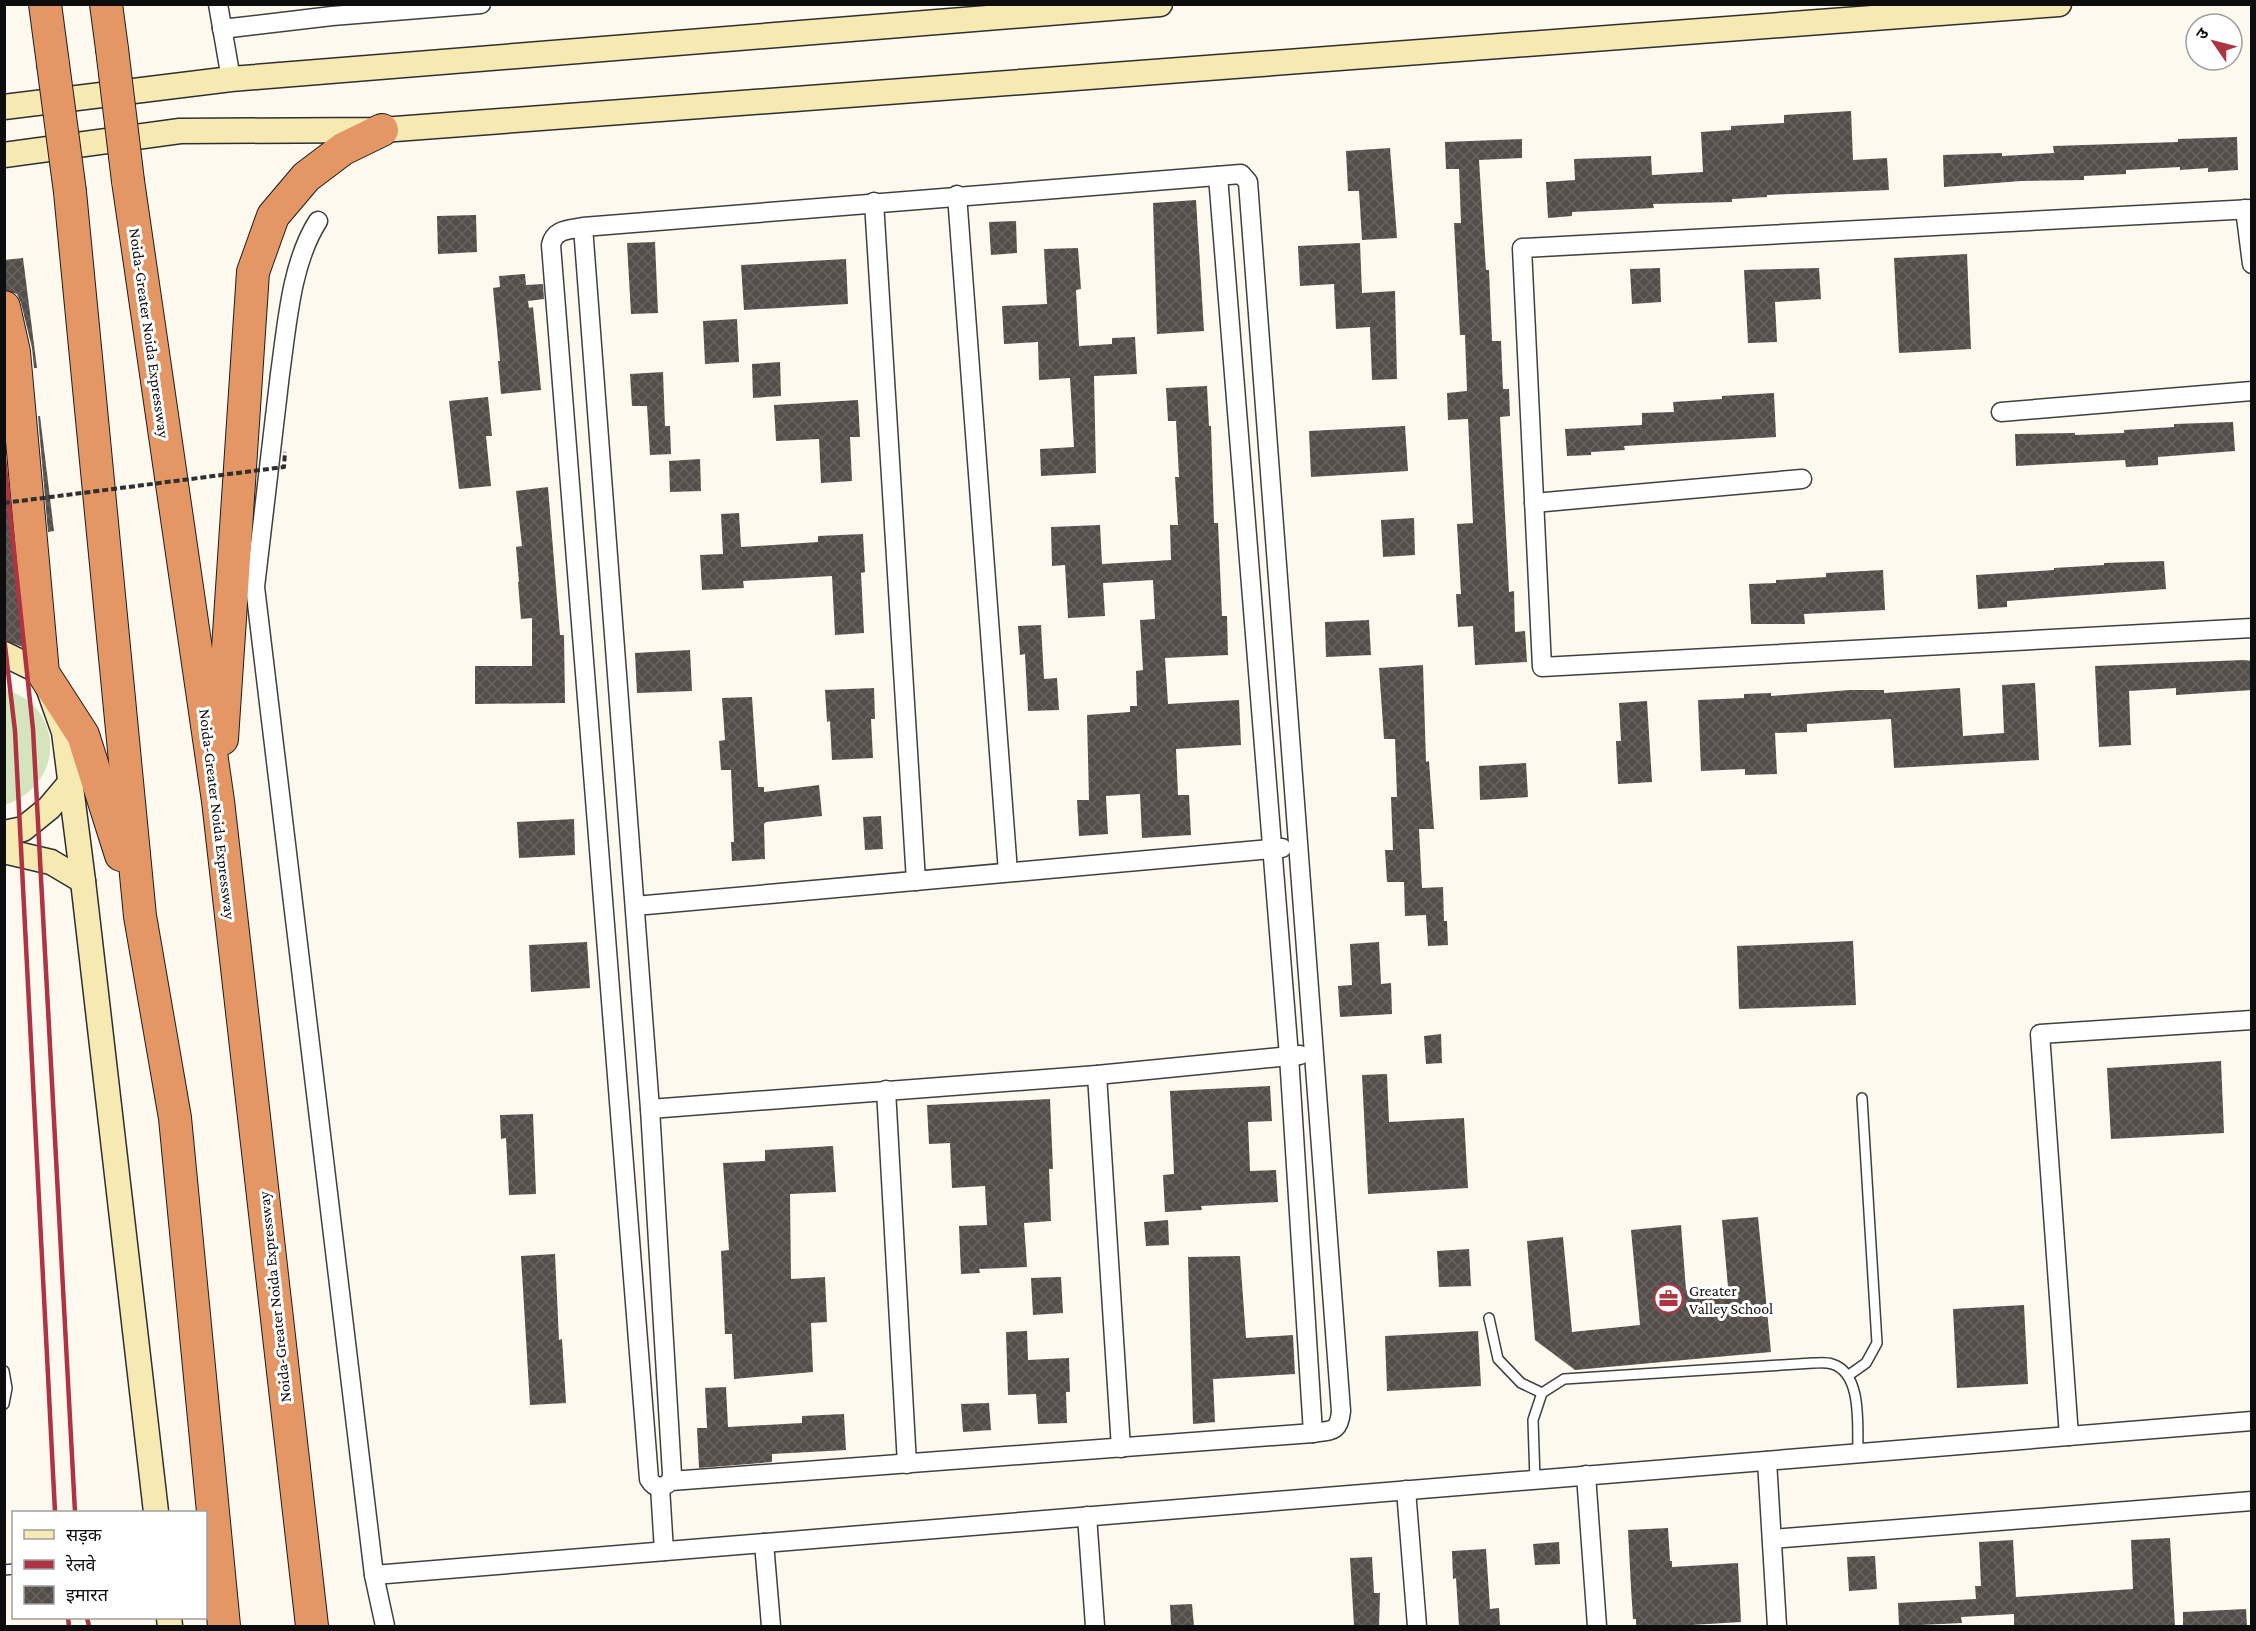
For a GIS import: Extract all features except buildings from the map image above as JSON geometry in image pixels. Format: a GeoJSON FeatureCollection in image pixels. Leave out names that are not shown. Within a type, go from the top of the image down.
{"type":"FeatureCollection","features":[{"type":"Feature","properties":{"kind":"highway"},"geometry":{"type":"LineString","coordinates":[[45,4],[70,192],[141,916],[175,1118],[224,1626]]}},
{"type":"Feature","properties":{"kind":"highway","name":"Noida-Greater Noida Expressway"},"geometry":{"type":"LineString","coordinates":[[106,4],[128,181],[218,801],[312,1626]]}},
{"type":"Feature","properties":{"kind":"highway"},"geometry":{"type":"LineString","coordinates":[[218,801],[253,272],[273,216],[306,177],[343,149],[382,130]]}},
{"type":"Feature","properties":{"kind":"highway"},"geometry":{"type":"LineString","coordinates":[[4,307],[14,352],[44,673],[83,735],[141,916]]}},
{"type":"Feature","properties":{"kind":"street"},"geometry":{"type":"LineString","coordinates":[[218,4],[231,79]]}},
{"type":"Feature","properties":{"kind":"street"},"geometry":{"type":"LineString","coordinates":[[222,29],[332,15],[481,4]]}},
{"type":"Feature","properties":{"kind":"street"},"geometry":{"type":"LineString","coordinates":[[4,107],[231,79],[1160,4]]}},
{"type":"Feature","properties":{"kind":"street"},"geometry":{"type":"LineString","coordinates":[[4,155],[180,131],[382,130],[2059,4]]}},
{"type":"Feature","properties":{"kind":"street"},"geometry":{"type":"LineString","coordinates":[[1241,174],[1248,182],[1341,1411],[1340,1423],[1333,1430],[1313,1433],[652,1484],[649,1479],[552,239],[560,231],[583,227],[957,195],[1241,174]]}},
{"type":"Feature","properties":{"kind":"street"},"geometry":{"type":"LineString","coordinates":[[1218,176],[1289,1056],[1313,1433]]}},
{"type":"Feature","properties":{"kind":"street"},"geometry":{"type":"LineString","coordinates":[[957,195],[1008,872]]}},
{"type":"Feature","properties":{"kind":"street"},"geometry":{"type":"LineString","coordinates":[[874,202],[916,880]]}},
{"type":"Feature","properties":{"kind":"street"},"geometry":{"type":"LineString","coordinates":[[2252,264],[2248,209],[1522,248],[1542,667],[2252,628]]}},
{"type":"Feature","properties":{"kind":"street"},"geometry":{"type":"LineString","coordinates":[[318,221],[308,236],[288,313],[255,587],[374,1575],[385,1626]]}},
{"type":"Feature","properties":{"kind":"street"},"geometry":{"type":"LineString","coordinates":[[583,227],[651,1109],[665,1484],[664,1551]]}},
{"type":"Feature","properties":{"kind":"street"},"geometry":{"type":"LineString","coordinates":[[2001,412],[2252,391]]}},
{"type":"Feature","properties":{"kind":"street"},"geometry":{"type":"LineString","coordinates":[[1239,431],[1266,428]]}},
{"type":"Feature","properties":{"kind":"street"},"geometry":{"type":"LineString","coordinates":[[1534,503],[1802,479]]}},
{"type":"Feature","properties":{"kind":"street"},"geometry":{"type":"LineString","coordinates":[[4,654],[44,673],[64,732],[156,1511]]}},
{"type":"Feature","properties":{"kind":"street"},"geometry":{"type":"LineString","coordinates":[[4,833],[23,828],[32,822],[49,808],[70,783]]}},
{"type":"Feature","properties":{"kind":"street"},"geometry":{"type":"LineString","coordinates":[[635,906],[1299,846]]}},
{"type":"Feature","properties":{"kind":"street"},"geometry":{"type":"LineString","coordinates":[[4,851],[51,862],[83,881]]}},
{"type":"Feature","properties":{"kind":"street"},"geometry":{"type":"LineString","coordinates":[[2068,1436],[2040,1034],[2252,1020]]}},
{"type":"Feature","properties":{"kind":"street"},"geometry":{"type":"LineString","coordinates":[[651,1109],[1097,1075],[1314,1054]]}},
{"type":"Feature","properties":{"kind":"street"},"geometry":{"type":"LineString","coordinates":[[1097,1075],[1121,1448]]}},
{"type":"Feature","properties":{"kind":"street"},"geometry":{"type":"LineString","coordinates":[[886,1090],[907,1464]]}},
{"type":"Feature","properties":{"kind":"street"},"geometry":{"type":"LineString","coordinates":[[374,1575],[2252,1421]]}},
{"type":"Feature","properties":{"kind":"street"},"geometry":{"type":"LineString","coordinates":[[1767,1461],[1777,1626]]}},
{"type":"Feature","properties":{"kind":"street"},"geometry":{"type":"LineString","coordinates":[[1586,1475],[1597,1626]]}},
{"type":"Feature","properties":{"kind":"street"},"geometry":{"type":"LineString","coordinates":[[1406,1490],[1417,1626]]}},
{"type":"Feature","properties":{"kind":"street"},"geometry":{"type":"LineString","coordinates":[[1772,1539],[2252,1501]]}},
{"type":"Feature","properties":{"kind":"street"},"geometry":{"type":"LineString","coordinates":[[1087,1516],[1095,1626]]}},
{"type":"Feature","properties":{"kind":"street"},"geometry":{"type":"LineString","coordinates":[[765,1543],[771,1626]]}},
{"type":"Feature","properties":{"kind":"lane"},"geometry":{"type":"LineString","coordinates":[[1849,1376],[1866,1363],[1877,1343],[1862,1098]]}},
{"type":"Feature","properties":{"kind":"lane"},"geometry":{"type":"LineString","coordinates":[[1489,1318],[1498,1359],[1521,1383],[1542,1393]]}},
{"type":"Feature","properties":{"kind":"lane"},"geometry":{"type":"LineString","coordinates":[[1535,1479],[1533,1420],[1542,1393],[1563,1380],[1813,1363],[1833,1364],[1849,1376],[1855,1391],[1858,1453]]}},
{"type":"Feature","properties":{"kind":"lane"},"geometry":{"type":"LineString","coordinates":[[4,1371],[7,1388],[4,1404]]}},
{"type":"Feature","properties":{"kind":"path"},"geometry":{"type":"LineString","coordinates":[[4,503],[284,467],[285,452]]}},
{"type":"Feature","properties":{"kind":"green space"},"geometry":{"type":"Polygon","coordinates":[[[4,688],[23,697],[35,707],[46,726],[50,740],[50,754],[40,779],[19,799],[5,805],[4,688]]]}},
{"type":"Feature","properties":{"kind":"railway"},"geometry":{"type":"LineString","coordinates":[[4,458],[33,729],[75,1511]]}},
{"type":"Feature","properties":{"kind":"railway"},"geometry":{"type":"LineString","coordinates":[[4,637],[15,731],[55,1511]]}},
{"type":"Feature","properties":{"kind":"railway"},"geometry":{"type":"LineString","coordinates":[[68,1619],[69,1626]]}},
{"type":"Feature","properties":{"kind":"railway"},"geometry":{"type":"LineString","coordinates":[[87,1619],[89,1626]]}},
{"type":"Feature","properties":{"kind":"place","name":"Greater Valley School"},"geometry":{"type":"Point","coordinates":[1668,1299]}}]}
